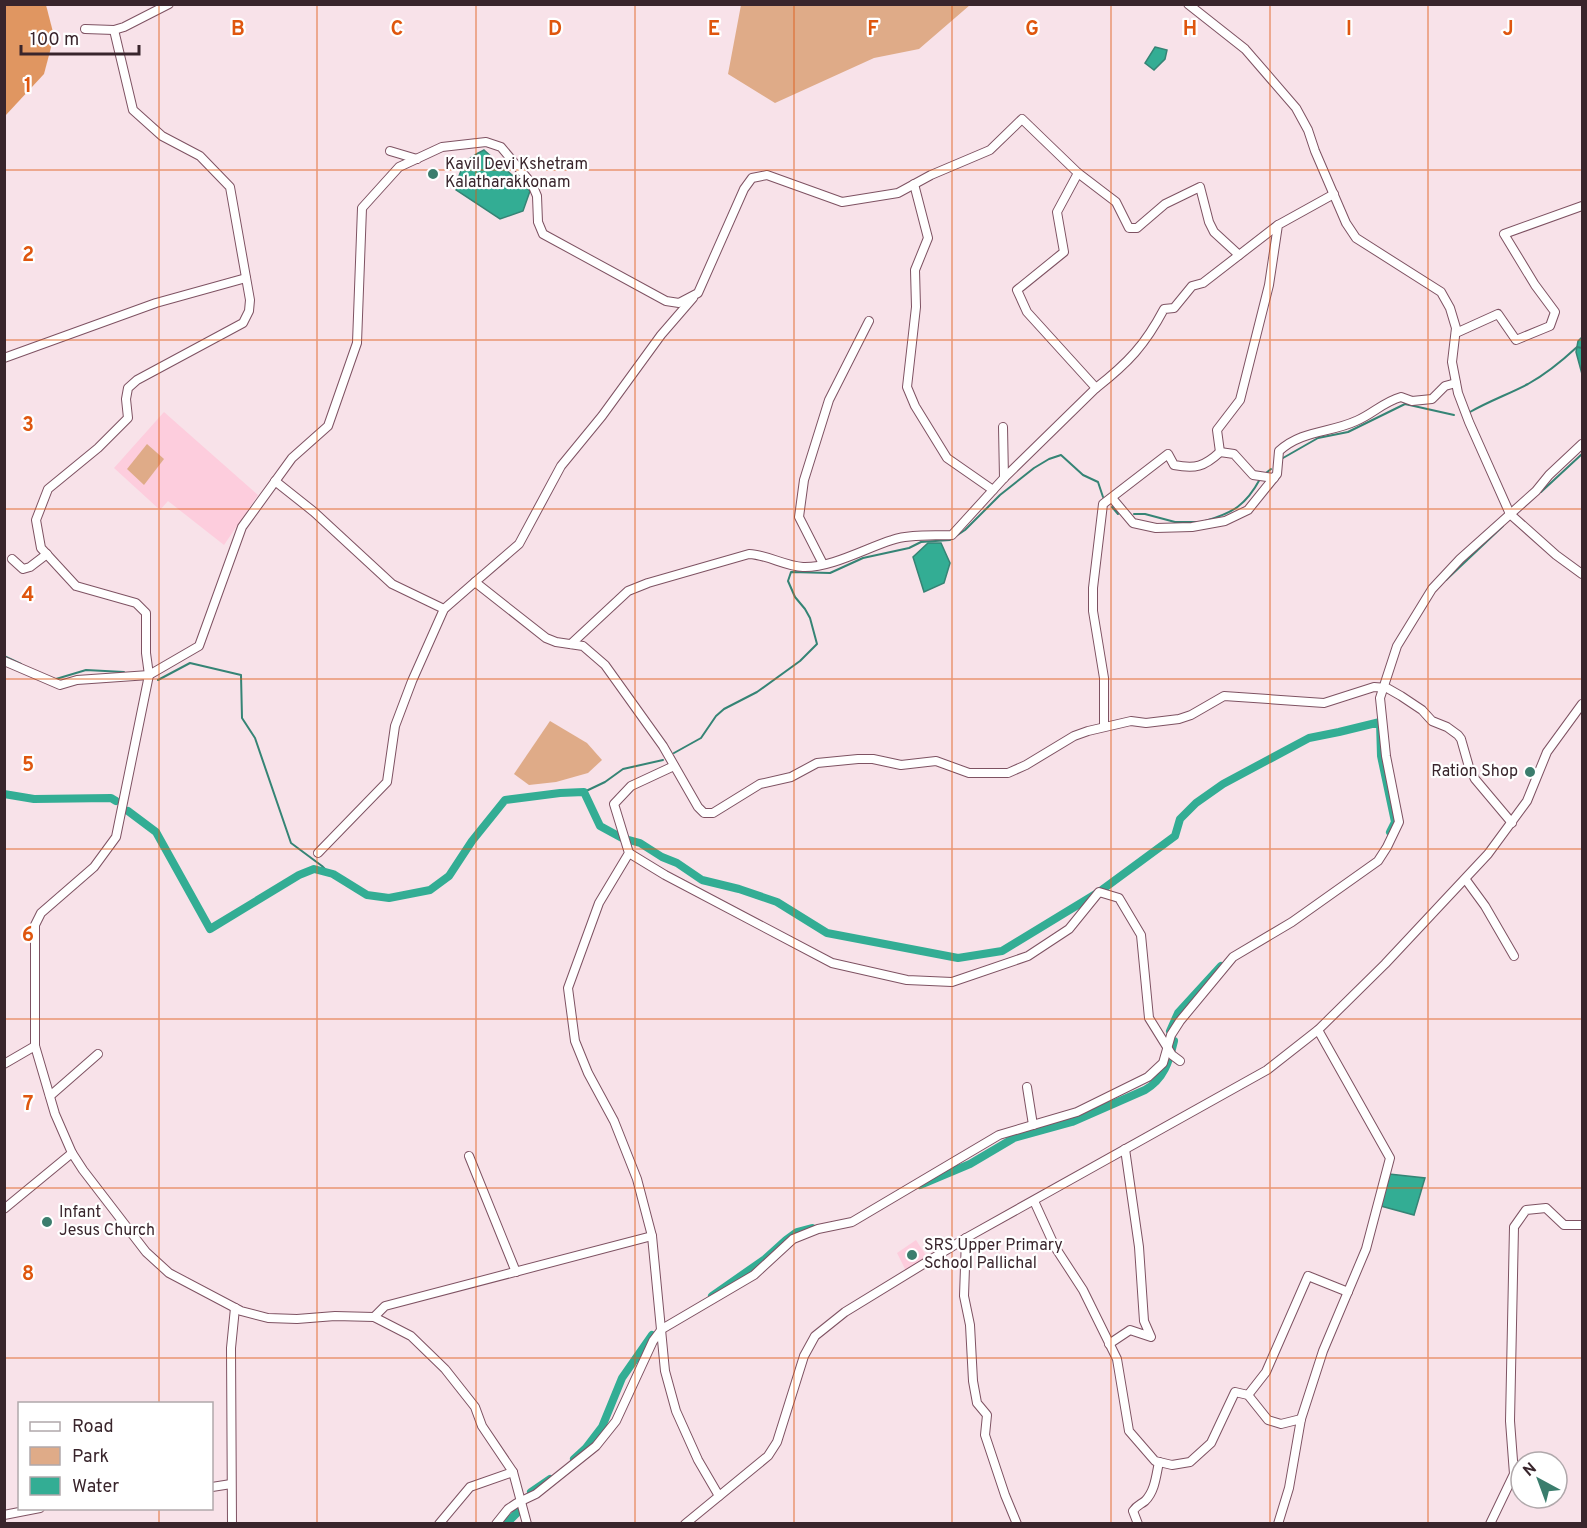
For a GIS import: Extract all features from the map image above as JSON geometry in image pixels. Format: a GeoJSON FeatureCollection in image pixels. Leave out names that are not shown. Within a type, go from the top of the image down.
{"type":"FeatureCollection","features":[{"type":"Feature","properties":{"kind":"street"},"geometry":{"type":"LineString","coordinates":[[85,29],[114,30],[136,22],[169,4]]}},
{"type":"Feature","properties":{"kind":"street"},"geometry":{"type":"LineString","coordinates":[[1188,4],[1245,49],[1296,108],[1308,130],[1346,223],[1356,238],[1441,292],[1454,317],[1456,333],[1452,362],[1456,383],[1469,422],[1510,514],[1556,555],[1582,574]]}},
{"type":"Feature","properties":{"kind":"street"},"geometry":{"type":"LineString","coordinates":[[114,30],[134,110],[162,136],[200,156],[230,187],[250,300],[249,311],[243,323],[137,380],[128,388],[126,399],[128,418],[98,448],[48,489],[36,520],[41,548],[76,586],[136,603],[146,613],[146,653],[149,675],[116,837],[94,867],[42,914],[34,925],[35,1046],[55,1114],[72,1153],[100,1193],[156,1263],[180,1279],[220,1298],[235,1308],[255,1315],[297,1319],[335,1316],[375,1317],[411,1336],[445,1369],[475,1407],[482,1426],[513,1472],[527,1524]]}},
{"type":"Feature","properties":{"kind":"street"},"geometry":{"type":"LineString","coordinates":[[318,853],[387,782],[394,726],[444,609],[519,544],[561,466],[602,416],[661,334],[698,293],[744,189],[752,178],[767,175],[842,202],[898,193],[931,175],[990,150],[1022,119],[1078,173],[1116,202],[1129,228],[1137,228],[1165,204],[1200,188],[1214,232],[1239,255]]}},
{"type":"Feature","properties":{"kind":"street"},"geometry":{"type":"LineString","coordinates":[[4,661],[60,686],[77,680],[149,675],[199,646],[242,527],[292,458],[328,426],[357,343],[362,208],[399,167],[442,147],[486,141],[501,147],[532,184],[537,196],[538,222],[543,234],[666,301],[680,303],[698,293]]}},
{"type":"Feature","properties":{"kind":"street"},"geometry":{"type":"LineString","coordinates":[[390,151],[417,159]]}},
{"type":"Feature","properties":{"kind":"street"},"geometry":{"type":"LineString","coordinates":[[1078,173],[1057,212],[1064,252],[1017,290],[1027,312],[1096,388]]}},
{"type":"Feature","properties":{"kind":"street"},"geometry":{"type":"LineString","coordinates":[[914,184],[928,238],[915,270],[916,307],[907,387],[915,406],[947,458],[993,490]]}},
{"type":"Feature","properties":{"kind":"street"},"geometry":{"type":"LineString","coordinates":[[571,644],[628,591],[648,583],[750,554],[762,555],[803,567],[823,564],[895,539],[952,535],[1004,478],[1096,388],[1124,366],[1151,333],[1164,309],[1174,308],[1192,286],[1203,283],[1278,225],[1334,194]]}},
{"type":"Feature","properties":{"kind":"street"},"geometry":{"type":"LineString","coordinates":[[1456,333],[1498,314],[1516,340],[1550,326],[1555,312],[1535,285],[1504,234],[1582,206]]}},
{"type":"Feature","properties":{"kind":"street"},"geometry":{"type":"LineString","coordinates":[[1220,452],[1217,430],[1240,400],[1269,285],[1278,225]]}},
{"type":"Feature","properties":{"kind":"street"},"geometry":{"type":"LineString","coordinates":[[4,358],[156,303],[246,278]]}},
{"type":"Feature","properties":{"kind":"street"},"geometry":{"type":"LineString","coordinates":[[823,564],[799,517],[804,480],[829,400],[869,321]]}},
{"type":"Feature","properties":{"kind":"street"},"geometry":{"type":"LineString","coordinates":[[1112,498],[1133,523],[1156,528],[1192,527],[1225,521],[1248,510],[1277,474],[1279,451],[1290,442],[1355,422],[1387,401],[1401,397],[1412,401],[1432,399],[1445,386],[1456,383]]}},
{"type":"Feature","properties":{"kind":"street"},"geometry":{"type":"LineString","coordinates":[[1003,427],[1004,478]]}},
{"type":"Feature","properties":{"kind":"street"},"geometry":{"type":"LineString","coordinates":[[496,1524],[516,1503],[536,1494],[567,1472],[596,1446],[616,1421],[653,1341],[662,1329],[754,1275],[793,1239],[818,1229],[852,1222],[999,1135],[1077,1112],[1134,1086],[1148,1077],[1163,1063],[1171,1035],[1180,1021],[1233,957],[1292,922],[1378,861],[1388,847],[1399,822],[1386,756],[1380,698],[1397,646],[1432,588],[1460,559],[1536,491],[1549,475],[1582,444]]}},
{"type":"Feature","properties":{"kind":"street"},"geometry":{"type":"LineString","coordinates":[[1220,452],[1234,454],[1253,476],[1274,478]]}},
{"type":"Feature","properties":{"kind":"street"},"geometry":{"type":"LineString","coordinates":[[1104,726],[1104,678],[1093,612],[1093,588],[1103,504],[1168,454],[1174,465],[1189,468],[1207,464],[1220,452]]}},
{"type":"Feature","properties":{"kind":"street"},"geometry":{"type":"LineString","coordinates":[[275,481],[314,512],[392,584],[444,609]]}},
{"type":"Feature","properties":{"kind":"street"},"geometry":{"type":"LineString","coordinates":[[12,559],[23,569],[30,567],[47,554]]}},
{"type":"Feature","properties":{"kind":"street"},"geometry":{"type":"LineString","coordinates":[[475,582],[546,638],[583,646],[591,651],[605,665],[637,708],[698,807],[708,814],[760,784],[791,777],[817,763],[873,759],[901,765],[936,761],[969,773],[1008,773],[1026,765],[1074,736],[1104,726],[1131,721],[1146,723],[1191,716],[1224,696],[1324,703],[1374,687],[1383,688],[1401,696],[1422,710],[1432,721],[1447,727],[1458,735],[1475,779],[1512,823]]}},
{"type":"Feature","properties":{"kind":"street"},"geometry":{"type":"LineString","coordinates":[[685,1524],[768,1456],[777,1442],[804,1356],[815,1336],[845,1312],[966,1238],[1267,1070],[1318,1030],[1466,880],[1527,801],[1547,752],[1582,704]]}},
{"type":"Feature","properties":{"kind":"street"},"geometry":{"type":"LineString","coordinates":[[674,766],[631,786],[614,804],[629,853],[664,875],[832,963],[907,980],[952,982],[1028,956],[1069,929],[1099,892],[1119,898],[1141,936],[1149,1018],[1172,1055],[1180,1061]]}},
{"type":"Feature","properties":{"kind":"street"},"geometry":{"type":"LineString","coordinates":[[629,853],[599,903],[568,988],[575,1041],[588,1072],[615,1120],[637,1179],[652,1236],[665,1371],[676,1411],[698,1460],[719,1496]]}},
{"type":"Feature","properties":{"kind":"street"},"geometry":{"type":"LineString","coordinates":[[1466,880],[1485,906],[1514,956]]}},
{"type":"Feature","properties":{"kind":"street"},"geometry":{"type":"LineString","coordinates":[[1278,1524],[1289,1488],[1301,1419],[1323,1351],[1366,1248],[1390,1158],[1318,1030]]}},
{"type":"Feature","properties":{"kind":"street"},"geometry":{"type":"LineString","coordinates":[[4,1064],[35,1046]]}},
{"type":"Feature","properties":{"kind":"street"},"geometry":{"type":"LineString","coordinates":[[50,1096],[98,1054]]}},
{"type":"Feature","properties":{"kind":"street"},"geometry":{"type":"LineString","coordinates":[[1027,1087],[1033,1125]]}},
{"type":"Feature","properties":{"kind":"street"},"geometry":{"type":"LineString","coordinates":[[1109,1344],[1130,1330],[1151,1337],[1144,1321],[1139,1247],[1125,1149]]}},
{"type":"Feature","properties":{"kind":"street"},"geometry":{"type":"LineString","coordinates":[[4,1209],[72,1153]]}},
{"type":"Feature","properties":{"kind":"street"},"geometry":{"type":"LineString","coordinates":[[470,1156],[516,1272]]}},
{"type":"Feature","properties":{"kind":"street"},"geometry":{"type":"LineString","coordinates":[[1034,1200],[1055,1246],[1083,1290],[1117,1359],[1129,1431],[1155,1461],[1172,1465],[1190,1462],[1211,1443],[1235,1392],[1248,1395],[1268,1420],[1281,1424],[1301,1419]]}},
{"type":"Feature","properties":{"kind":"street"},"geometry":{"type":"LineString","coordinates":[[1490,1524],[1514,1474],[1510,1421],[1514,1227],[1526,1210],[1545,1208],[1564,1225],[1582,1225]]}},
{"type":"Feature","properties":{"kind":"street"},"geometry":{"type":"LineString","coordinates":[[375,1317],[384,1306],[652,1236]]}},
{"type":"Feature","properties":{"kind":"street"},"geometry":{"type":"LineString","coordinates":[[966,1238],[964,1296],[970,1325],[973,1381],[977,1403],[987,1415],[985,1435],[1017,1524]]}},
{"type":"Feature","properties":{"kind":"street"},"geometry":{"type":"LineString","coordinates":[[1248,1395],[1266,1372],[1308,1276],[1348,1292]]}},
{"type":"Feature","properties":{"kind":"street"},"geometry":{"type":"LineString","coordinates":[[232,1524],[231,1348],[235,1308]]}},
{"type":"Feature","properties":{"kind":"street"},"geometry":{"type":"LineString","coordinates":[[1138,1524],[1135,1507],[1144,1502],[1153,1491],[1159,1462]]}},
{"type":"Feature","properties":{"kind":"street"},"geometry":{"type":"LineString","coordinates":[[439,1524],[470,1487],[513,1472]]}},
{"type":"Feature","properties":{"kind":"street"},"geometry":{"type":"LineString","coordinates":[[213,1487],[231,1484]]}},
{"type":"Feature","properties":{"kind":"street"},"geometry":{"type":"LineString","coordinates":[[4,1515],[34,1510]]}},
{"type":"Feature","properties":{"kind":"shaded area"},"geometry":{"type":"Polygon","coordinates":[[[5,4],[46,5],[54,36],[44,74],[5,116],[5,4]]]}},
{"type":"Feature","properties":{"kind":"shaded area"},"geometry":{"type":"Polygon","coordinates":[[[164,412],[258,495],[224,545],[168,501],[160,510],[114,468],[164,412]]]}},
{"type":"Feature","properties":{"kind":"shaded area","name":"SRS Upper Primary School Pallichal"},"geometry":{"type":"Polygon","coordinates":[[[916,1240],[927,1257],[906,1271],[897,1253],[916,1240]]]}},
{"type":"Feature","properties":{"kind":"green space"},"geometry":{"type":"Polygon","coordinates":[[[741,4],[970,5],[919,49],[874,58],[775,103],[728,74],[741,4]]]}},
{"type":"Feature","properties":{"kind":"green space"},"geometry":{"type":"Polygon","coordinates":[[[147,444],[164,459],[144,485],[127,469],[147,444]]]}},
{"type":"Feature","properties":{"kind":"green space"},"geometry":{"type":"Polygon","coordinates":[[[550,721],[587,743],[602,760],[588,773],[556,782],[529,785],[514,774],[550,721]]]}},
{"type":"Feature","properties":{"kind":"water"},"geometry":{"type":"Polygon","coordinates":[[[1155,47],[1167,50],[1165,59],[1154,70],[1145,63],[1155,47]]]}},
{"type":"Feature","properties":{"kind":"water"},"geometry":{"type":"Polygon","coordinates":[[[484,150],[530,191],[523,211],[500,219],[456,190],[464,165],[471,157],[484,150]]]}},
{"type":"Feature","properties":{"kind":"water"},"geometry":{"type":"Polygon","coordinates":[[[1582,337],[1582,374],[1576,352],[1578,341],[1582,337]]]}},
{"type":"Feature","properties":{"kind":"water"},"geometry":{"type":"Polygon","coordinates":[[[928,543],[941,543],[950,563],[944,583],[924,592],[913,557],[928,543]]]}},
{"type":"Feature","properties":{"kind":"water"},"geometry":{"type":"Polygon","coordinates":[[[1389,1174],[1425,1178],[1414,1215],[1377,1205],[1389,1174]]]}},
{"type":"Feature","properties":{"kind":"waterway"},"geometry":{"type":"LineString","coordinates":[[1470,412],[1528,384],[1554,367],[1577,347],[1582,348]]}},
{"type":"Feature","properties":{"kind":"waterway"},"geometry":{"type":"LineString","coordinates":[[1283,458],[1318,438],[1348,432],[1405,404],[1454,415]]}},
{"type":"Feature","properties":{"kind":"waterway"},"geometry":{"type":"LineString","coordinates":[[1541,492],[1582,454]]}},
{"type":"Feature","properties":{"kind":"waterway"},"geometry":{"type":"LineString","coordinates":[[674,753],[701,738],[716,716],[724,709],[757,692],[800,661],[817,644],[810,618],[795,597],[788,581],[791,572],[830,573],[863,558],[909,548],[921,542],[950,540],[965,530],[1000,495],[1034,468],[1061,455],[1083,475],[1098,482],[1103,497]]}},
{"type":"Feature","properties":{"kind":"waterway"},"geometry":{"type":"LineString","coordinates":[[1266,473],[1271,469]]}},
{"type":"Feature","properties":{"kind":"waterway"},"geometry":{"type":"LineString","coordinates":[[1205,521],[1238,507],[1260,479]]}},
{"type":"Feature","properties":{"kind":"waterway"},"geometry":{"type":"LineString","coordinates":[[1112,507],[1118,514]]}},
{"type":"Feature","properties":{"kind":"waterway"},"geometry":{"type":"LineString","coordinates":[[1134,514],[1145,514],[1175,522],[1199,522]]}},
{"type":"Feature","properties":{"kind":"waterway"},"geometry":{"type":"LineString","coordinates":[[1446,580],[1503,526]]}},
{"type":"Feature","properties":{"kind":"waterway"},"geometry":{"type":"LineString","coordinates":[[4,656],[21,664]]}},
{"type":"Feature","properties":{"kind":"waterway"},"geometry":{"type":"LineString","coordinates":[[158,680],[190,663],[241,675],[242,718],[255,738],[291,843],[329,873]]}},
{"type":"Feature","properties":{"kind":"waterway"},"geometry":{"type":"LineString","coordinates":[[56,679],[86,670],[124,672]]}},
{"type":"Feature","properties":{"kind":"waterway"},"geometry":{"type":"LineString","coordinates":[[629,840],[640,843],[662,857],[677,863],[702,880],[777,902],[827,933],[958,958],[1002,951],[1099,892],[1175,836],[1180,819],[1196,803],[1223,784],[1309,738],[1380,722],[1381,756],[1395,822],[1390,832]]}},
{"type":"Feature","properties":{"kind":"waterway"},"geometry":{"type":"LineString","coordinates":[[584,792],[605,782],[623,769],[663,760]]}},
{"type":"Feature","properties":{"kind":"waterway"},"geometry":{"type":"LineString","coordinates":[[128,811],[156,832],[210,929],[299,875],[314,869],[333,874],[367,895],[389,898],[430,890],[449,876],[472,841],[505,800],[584,792],[600,826],[622,838]]}},
{"type":"Feature","properties":{"kind":"waterway"},"geometry":{"type":"LineString","coordinates":[[4,794],[34,799],[111,798],[116,801]]}},
{"type":"Feature","properties":{"kind":"waterway"},"geometry":{"type":"LineString","coordinates":[[1170,1031],[1178,1013],[1221,966]]}},
{"type":"Feature","properties":{"kind":"waterway"},"geometry":{"type":"LineString","coordinates":[[920,1185],[970,1164],[1014,1138],[1072,1122],[1145,1090],[1157,1081],[1165,1069],[1174,1041]]}},
{"type":"Feature","properties":{"kind":"waterway"},"geometry":{"type":"LineString","coordinates":[[712,1296],[765,1259],[797,1232],[812,1228]]}},
{"type":"Feature","properties":{"kind":"waterway"},"geometry":{"type":"LineString","coordinates":[[574,1459],[602,1427],[622,1378],[652,1335]]}},
{"type":"Feature","properties":{"kind":"waterway"},"geometry":{"type":"LineString","coordinates":[[531,1492],[550,1479]]}},
{"type":"Feature","properties":{"kind":"waterway"},"geometry":{"type":"LineString","coordinates":[[506,1524],[518,1512]]}},
{"type":"Feature","properties":{"kind":"place","name":"Kavil Devi Kshetram Kalatharakkonam"},"geometry":{"type":"Point","coordinates":[433,174]}},
{"type":"Feature","properties":{"kind":"place","name":"Ration Shop"},"geometry":{"type":"Point","coordinates":[1530,772]}},
{"type":"Feature","properties":{"kind":"place","name":"Infant Jesus Church"},"geometry":{"type":"Point","coordinates":[47,1222]}},
{"type":"Feature","properties":{"kind":"place","name":"SRS Upper Primary School Pallichal"},"geometry":{"type":"Point","coordinates":[912,1255]}}]}
